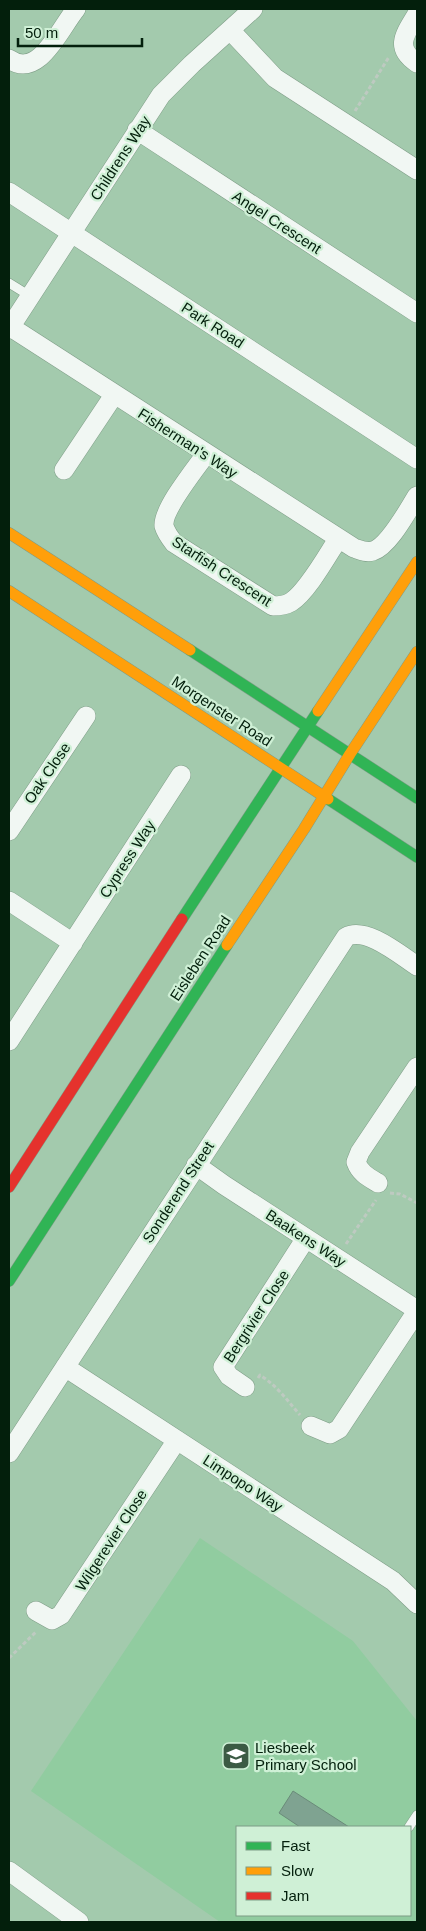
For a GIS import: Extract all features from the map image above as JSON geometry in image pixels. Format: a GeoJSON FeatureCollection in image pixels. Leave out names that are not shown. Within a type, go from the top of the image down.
{"type":"FeatureCollection","features":[{"type":"Feature","properties":{"kind":"main road"},"geometry":{"type":"LineString","coordinates":[[9,533],[417,798]]}},
{"type":"Feature","properties":{"kind":"main road"},"geometry":{"type":"LineString","coordinates":[[9,1187],[307,726],[417,562]]}},
{"type":"Feature","properties":{"kind":"main road","name":"Morgenster Road"},"geometry":{"type":"LineString","coordinates":[[9,591],[417,857]]}},
{"type":"Feature","properties":{"kind":"main road","name":"Eisleben Road"},"geometry":{"type":"LineString","coordinates":[[9,1281],[304,829],[323,796],[417,652]]}},
{"type":"Feature","properties":{"kind":"street"},"geometry":{"type":"LineString","coordinates":[[9,60],[15,64],[24,65],[32,63],[44,54],[76,9]]}},
{"type":"Feature","properties":{"kind":"street","name":"Childrens Way"},"geometry":{"type":"LineString","coordinates":[[9,327],[72,233],[137,130],[168,86],[253,9]]}},
{"type":"Feature","properties":{"kind":"street"},"geometry":{"type":"LineString","coordinates":[[412,59],[402,42],[417,14]]}},
{"type":"Feature","properties":{"kind":"street"},"geometry":{"type":"LineString","coordinates":[[230,30],[275,78],[417,170]]}},
{"type":"Feature","properties":{"kind":"street","name":"Angel Crescent"},"geometry":{"type":"LineString","coordinates":[[137,130],[417,313]]}},
{"type":"Feature","properties":{"kind":"street","name":"Park Road"},"geometry":{"type":"LineString","coordinates":[[9,192],[417,458]]}},
{"type":"Feature","properties":{"kind":"street","name":"Fisherman's Way"},"geometry":{"type":"LineString","coordinates":[[9,327],[354,548],[365,552],[380,547],[417,496]]}},
{"type":"Feature","properties":{"kind":"street"},"geometry":{"type":"LineString","coordinates":[[64,470],[114,395]]}},
{"type":"Feature","properties":{"kind":"street","name":"Starfish Crescent"},"geometry":{"type":"LineString","coordinates":[[206,454],[167,511],[164,525],[169,538],[174,543],[273,606],[278,606],[290,603],[302,592],[338,539]]}},
{"type":"Feature","properties":{"kind":"street","name":"Oak Close"},"geometry":{"type":"LineString","coordinates":[[9,831],[86,716]]}},
{"type":"Feature","properties":{"kind":"street","name":"Cypress Way"},"geometry":{"type":"LineString","coordinates":[[9,1040],[181,775]]}},
{"type":"Feature","properties":{"kind":"street"},"geometry":{"type":"LineString","coordinates":[[9,901],[73,943]]}},
{"type":"Feature","properties":{"kind":"street","name":"Sonderend Street"},"geometry":{"type":"LineString","coordinates":[[9,1453],[346,937],[350,935],[366,936],[378,941],[417,966]]}},
{"type":"Feature","properties":{"kind":"street"},"geometry":{"type":"LineString","coordinates":[[380,1192],[358,1169],[356,1162],[360,1152],[417,1067]]}},
{"type":"Feature","properties":{"kind":"street","name":"Baakens Way"},"geometry":{"type":"LineString","coordinates":[[196,1165],[417,1310]]}},
{"type":"Feature","properties":{"kind":"street","name":"Bergrivier Close"},"geometry":{"type":"LineString","coordinates":[[245,1387],[229,1376],[222,1367],[306,1238]]}},
{"type":"Feature","properties":{"kind":"street"},"geometry":{"type":"LineString","coordinates":[[311,1426],[325,1434],[330,1434],[339,1429],[417,1310]]}},
{"type":"Feature","properties":{"kind":"street","name":"Limpopo Way"},"geometry":{"type":"LineString","coordinates":[[65,1367],[393,1581],[417,1604]]}},
{"type":"Feature","properties":{"kind":"street","name":"Wilgerevier Close"},"geometry":{"type":"LineString","coordinates":[[42,1615],[57,1619],[66,1609],[177,1440]]}},
{"type":"Feature","properties":{"kind":"street"},"geometry":{"type":"LineString","coordinates":[[9,1872],[79,1922]]}},
{"type":"Feature","properties":{"kind":"lane"},"geometry":{"type":"LineString","coordinates":[[9,283],[30,296]]}},
{"type":"Feature","properties":{"kind":"lane"},"geometry":{"type":"LineString","coordinates":[[410,1826],[417,1815]]}},
{"type":"Feature","properties":{"kind":"path"},"geometry":{"type":"LineString","coordinates":[[347,125],[390,56],[412,59]]}},
{"type":"Feature","properties":{"kind":"path"},"geometry":{"type":"LineString","coordinates":[[338,1258],[380,1192],[400,1194],[417,1204]]}},
{"type":"Feature","properties":{"kind":"path"},"geometry":{"type":"LineString","coordinates":[[245,1387],[250,1390],[260,1375],[271,1382],[311,1426]]}},
{"type":"Feature","properties":{"kind":"path"},"geometry":{"type":"LineString","coordinates":[[9,1658],[42,1615]]}},
{"type":"Feature","properties":{"kind":"shaded area","name":"Liesbeek Primary School"},"geometry":{"type":"Polygon","coordinates":[[[200,1538],[353,1641],[417,1721],[417,1922],[220,1922],[31,1791],[200,1538]]]}},
{"type":"Feature","properties":{"kind":"building"},"geometry":{"type":"Polygon","coordinates":[[[293,1791],[347,1826],[298,1826],[279,1813],[293,1791]]]}},
{"type":"Feature","properties":{"kind":"traffic: fast"},"geometry":{"type":"LineString","coordinates":[[190,650],[417,798]]}},
{"type":"Feature","properties":{"kind":"traffic: fast"},"geometry":{"type":"LineString","coordinates":[[182,919],[318,711]]}},
{"type":"Feature","properties":{"kind":"traffic: fast"},"geometry":{"type":"LineString","coordinates":[[328,799],[417,857]]}},
{"type":"Feature","properties":{"kind":"traffic: fast"},"geometry":{"type":"LineString","coordinates":[[9,1281],[227,945]]}},
{"type":"Feature","properties":{"kind":"traffic: slow"},"geometry":{"type":"LineString","coordinates":[[9,533],[190,650]]}},
{"type":"Feature","properties":{"kind":"traffic: slow"},"geometry":{"type":"LineString","coordinates":[[318,711],[417,562]]}},
{"type":"Feature","properties":{"kind":"traffic: slow"},"geometry":{"type":"LineString","coordinates":[[9,591],[328,799]]}},
{"type":"Feature","properties":{"kind":"traffic: slow"},"geometry":{"type":"LineString","coordinates":[[227,945],[417,652]]}},
{"type":"Feature","properties":{"kind":"traffic: jam"},"geometry":{"type":"LineString","coordinates":[[9,1187],[182,919]]}},
{"type":"Feature","properties":{"kind":"place","name":"Liesbeek Primary School"},"geometry":{"type":"Point","coordinates":[236,1756]}}]}
